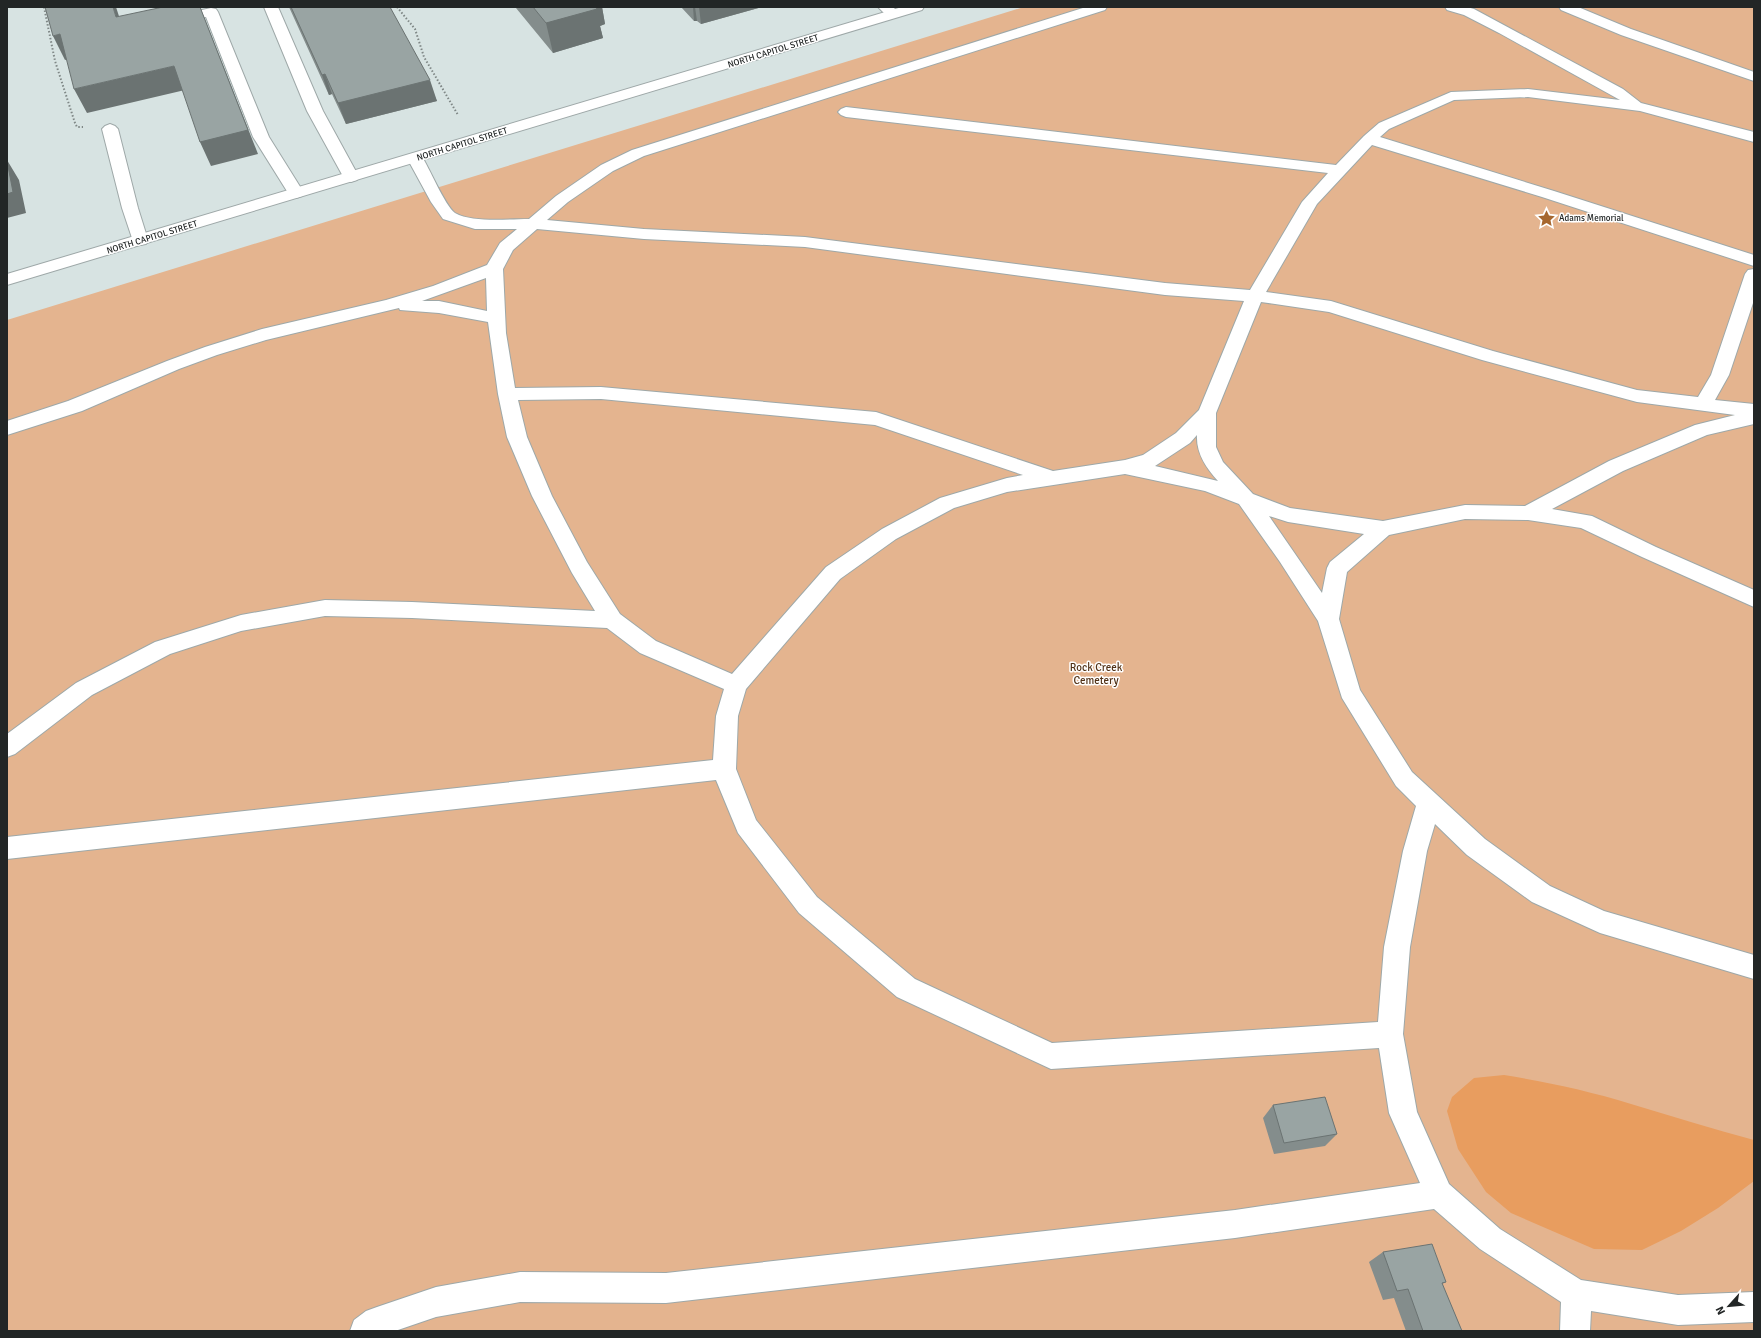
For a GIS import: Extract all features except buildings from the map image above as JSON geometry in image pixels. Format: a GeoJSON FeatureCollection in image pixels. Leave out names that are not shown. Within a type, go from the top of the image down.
{"type":"FeatureCollection","features":[{"type":"Feature","properties":{"kind":"main road"},"geometry":{"type":"LineString","coordinates":[[271,7],[315,112],[351,177]]}},
{"type":"Feature","properties":{"kind":"main road","name":"NORTH CAPITOL STREET"},"geometry":{"type":"LineString","coordinates":[[7,280],[415,158],[889,11],[917,7]]}},
{"type":"Feature","properties":{"kind":"main road"},"geometry":{"type":"LineString","coordinates":[[736,685],[648,647],[612,620],[579,567],[542,496],[517,437],[508,394],[496,318],[494,269],[506,248],[562,199],[601,173],[638,154],[1100,7]]}},
{"type":"Feature","properties":{"kind":"main road"},"geometry":{"type":"LineString","coordinates":[[1452,7],[1469,12],[1504,30],[1618,92],[1641,107]]}},
{"type":"Feature","properties":{"kind":"main road"},"geometry":{"type":"LineString","coordinates":[[1566,7],[1626,32],[1754,77]]}},
{"type":"Feature","properties":{"kind":"main road"},"geometry":{"type":"LineString","coordinates":[[184,18],[211,12],[261,137],[296,193]]}},
{"type":"Feature","properties":{"kind":"main road"},"geometry":{"type":"LineString","coordinates":[[1754,137],[1641,107],[1528,93],[1451,96],[1384,126],[1310,202],[1255,296],[1207,413],[1206,447],[1216,466],[1246,499],[1287,556],[1328,619],[1350,692],[1404,779],[1476,847],[1540,894],[1600,921],[1754,967]]}},
{"type":"Feature","properties":{"kind":"main road"},"geometry":{"type":"LineString","coordinates":[[846,112],[1340,170]]}},
{"type":"Feature","properties":{"kind":"main road"},"geometry":{"type":"LineString","coordinates":[[110,129],[130,208],[140,240]]}},
{"type":"Feature","properties":{"kind":"main road"},"geometry":{"type":"LineString","coordinates":[[1369,140],[1548,194],[1754,260]]}},
{"type":"Feature","properties":{"kind":"main road"},"geometry":{"type":"LineString","coordinates":[[415,158],[439,202],[449,216],[475,224],[534,224],[644,234],[805,242],[1165,289],[1255,296],[1331,306],[1488,356],[1637,396],[1754,411]]}},
{"type":"Feature","properties":{"kind":"main road"},"geometry":{"type":"LineString","coordinates":[[7,428],[75,406],[173,365],[211,351],[262,336],[388,305],[439,290],[494,269]]}},
{"type":"Feature","properties":{"kind":"main road"},"geometry":{"type":"LineString","coordinates":[[1703,404],[1720,375],[1754,274]]}},
{"type":"Feature","properties":{"kind":"main road"},"geometry":{"type":"LineString","coordinates":[[388,305],[439,307],[496,318]]}},
{"type":"Feature","properties":{"kind":"main road"},"geometry":{"type":"LineString","coordinates":[[508,394],[600,393],[876,419],[1053,478]]}},
{"type":"Feature","properties":{"kind":"main road"},"geometry":{"type":"LineString","coordinates":[[1207,413],[1183,438],[1150,460],[1124,467],[1007,485],[947,503],[888,534],[833,573],[736,685],[727,716],[724,769],[746,826],[808,905],[906,988],[1051,1056],[1390,1034]]}},
{"type":"Feature","properties":{"kind":"main road"},"geometry":{"type":"LineString","coordinates":[[1528,513],[1616,466],[1702,430],[1754,417]]}},
{"type":"Feature","properties":{"kind":"main road"},"geometry":{"type":"LineString","coordinates":[[1124,467],[1173,476],[1209,485],[1288,515],[1383,529],[1465,512],[1528,513],[1585,521],[1649,552],[1754,599]]}},
{"type":"Feature","properties":{"kind":"main road"},"geometry":{"type":"LineString","coordinates":[[1328,619],[1337,568],[1383,529]]}},
{"type":"Feature","properties":{"kind":"main road"},"geometry":{"type":"LineString","coordinates":[[7,747],[84,689],[163,648],[241,623],[324,608],[412,610],[612,620]]}},
{"type":"Feature","properties":{"kind":"main road"},"geometry":{"type":"LineString","coordinates":[[7,848],[724,769]]}},
{"type":"Feature","properties":{"kind":"main road"},"geometry":{"type":"LineString","coordinates":[[1430,803],[1415,851],[1397,948],[1390,1034],[1403,1113],[1439,1194],[1490,1239],[1576,1294],[1678,1310],[1754,1307]]}},
{"type":"Feature","properties":{"kind":"main road"},"geometry":{"type":"LineString","coordinates":[[365,1331],[377,1322],[436,1302],[520,1286],[666,1288],[1236,1224],[1439,1194]]}},
{"type":"Feature","properties":{"kind":"main road"},"geometry":{"type":"LineString","coordinates":[[1574,1331],[1576,1294]]}},
{"type":"Feature","properties":{"kind":"path"},"geometry":{"type":"LineString","coordinates":[[44,7],[55,61],[75,123]]}},
{"type":"Feature","properties":{"kind":"path"},"geometry":{"type":"LineString","coordinates":[[397,7],[415,29],[424,57],[459,116]]}},
{"type":"Feature","properties":{"kind":"green space","name":"Rock Creek Cemetery"},"geometry":{"type":"Polygon","coordinates":[[[1024,7],[1754,7],[1754,1331],[7,1331],[7,320],[1024,7]]]}},
{"type":"Feature","properties":{"kind":"shaded area"},"geometry":{"type":"Polygon","coordinates":[[[1504,1075],[1600,1095],[1754,1140],[1754,1181],[1718,1208],[1681,1231],[1642,1250],[1594,1249],[1511,1213],[1486,1192],[1458,1149],[1447,1111],[1452,1097],[1474,1078],[1504,1075]]]}},
{"type":"Feature","properties":{"kind":"place","name":"Adams Memorial"},"geometry":{"type":"Point","coordinates":[1546,218]}}]}
